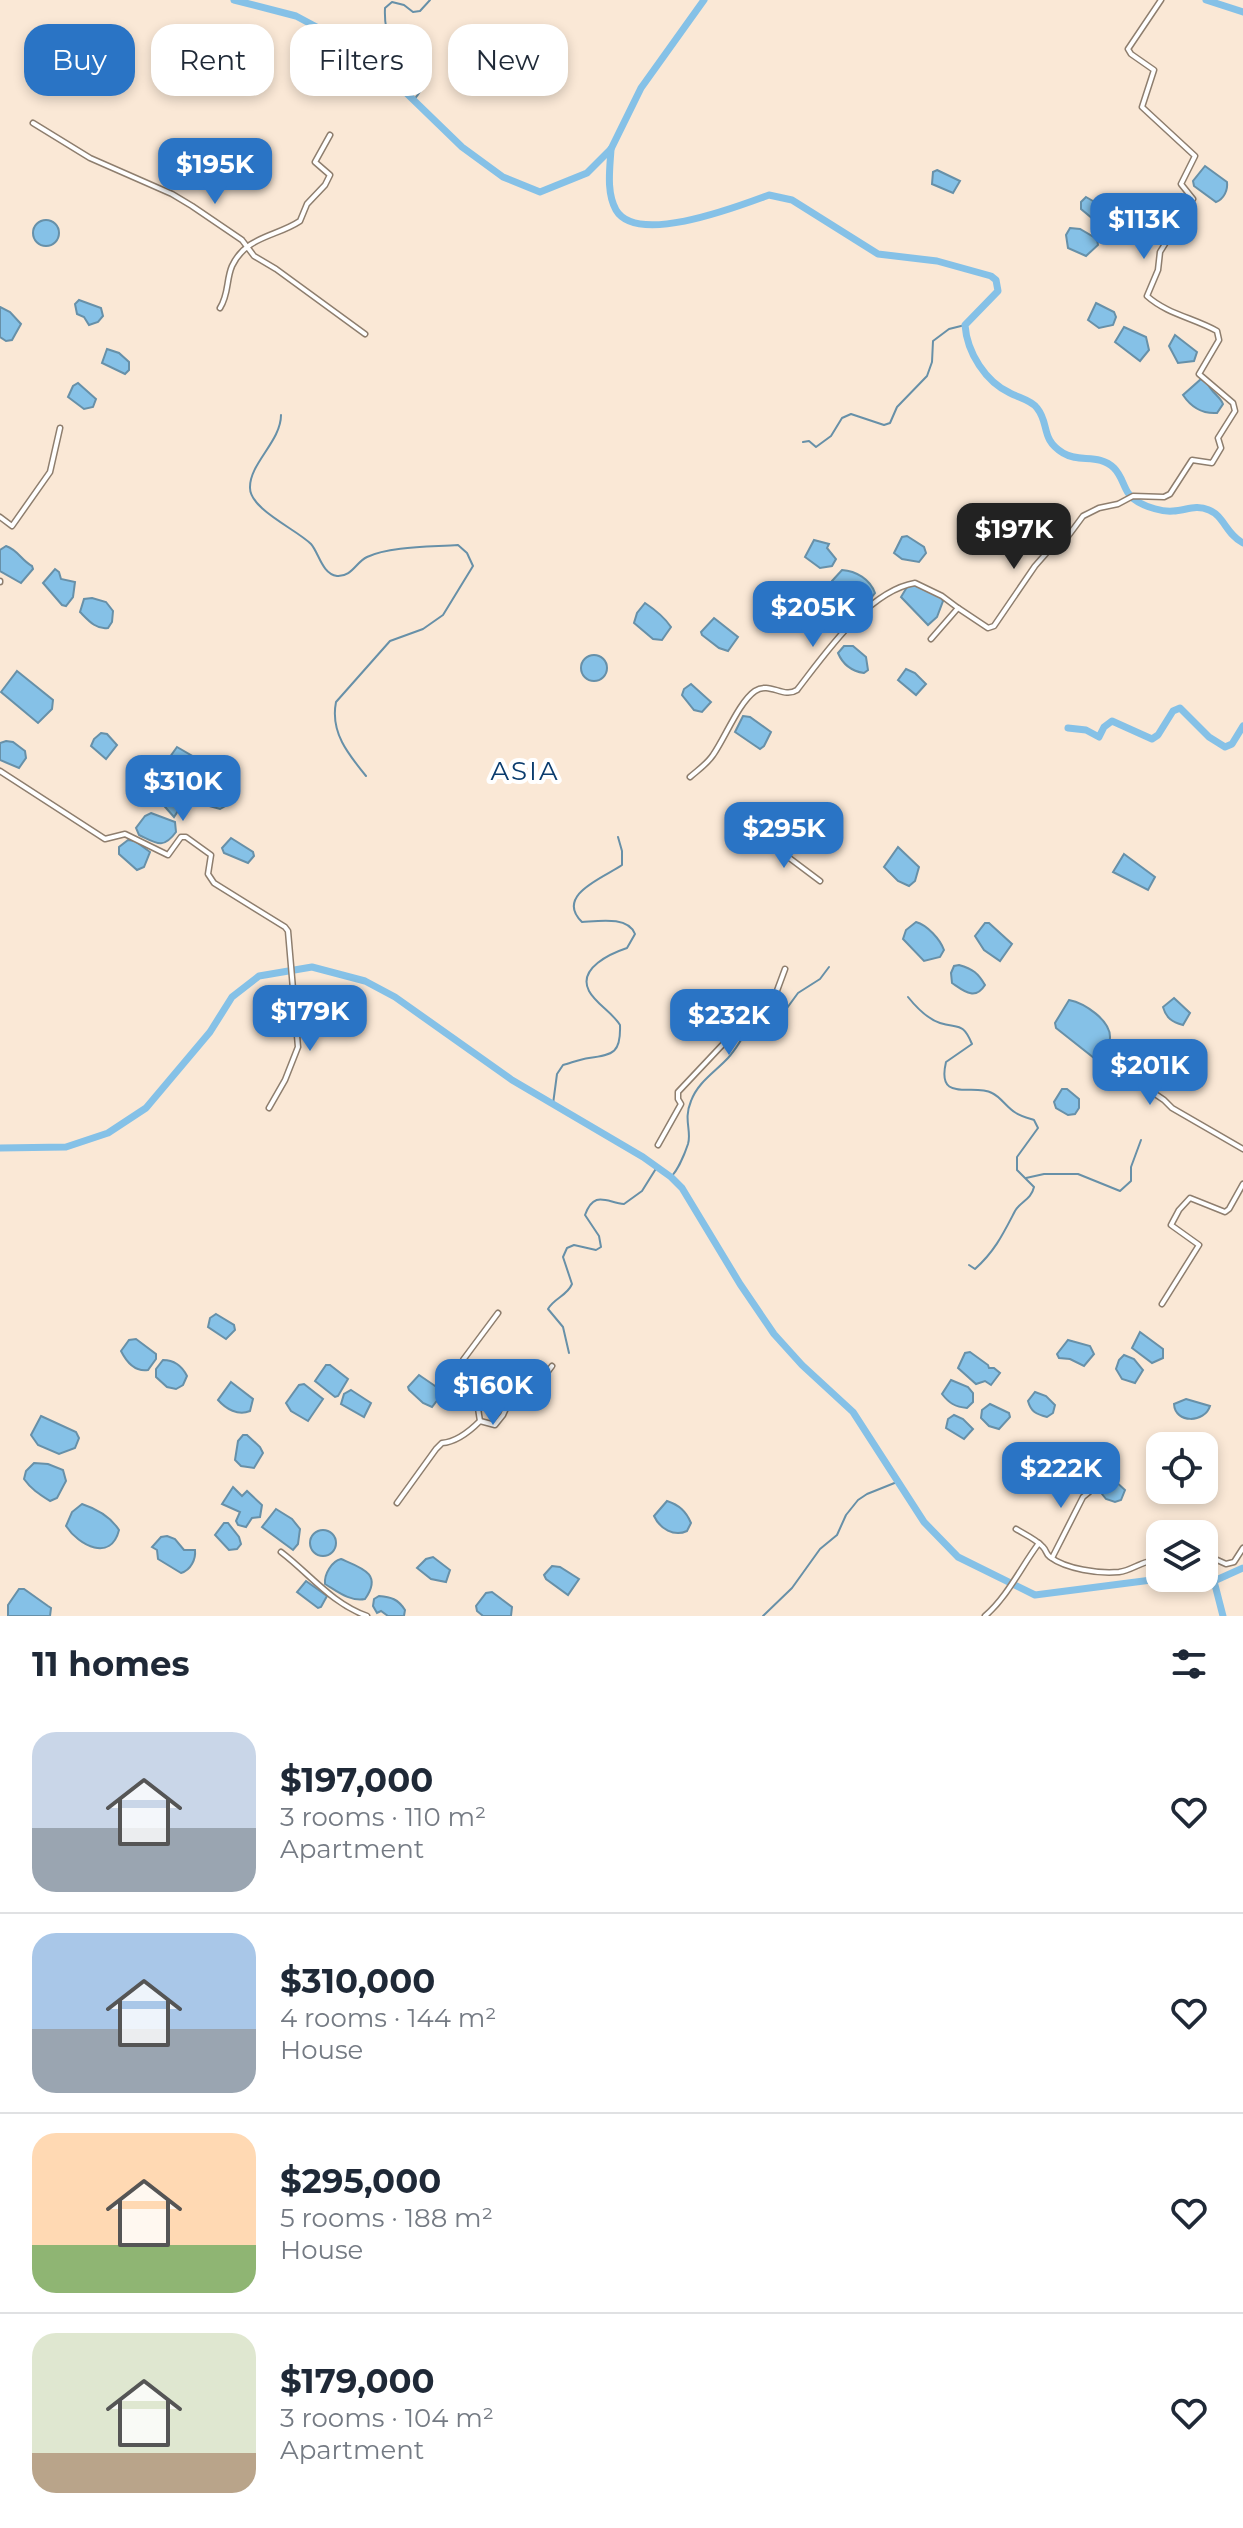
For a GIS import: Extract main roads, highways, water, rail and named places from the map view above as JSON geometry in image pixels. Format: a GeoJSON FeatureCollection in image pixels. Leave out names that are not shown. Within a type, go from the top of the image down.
{"type":"FeatureCollection","features":[{"type":"Feature","properties":{"kind":"water"},"geometry":{"type":"Polygon","coordinates":[[[1205,166],[1227,182],[1225,194],[1216,202],[1194,186],[1193,181],[1205,166]]]}},
{"type":"Feature","properties":{"kind":"water"},"geometry":{"type":"Polygon","coordinates":[[[937,170],[960,181],[953,193],[932,184],[933,172],[937,170]]]}},
{"type":"Feature","properties":{"kind":"water"},"geometry":{"type":"Polygon","coordinates":[[[1086,197],[1105,208],[1113,219],[1109,226],[1099,224],[1081,209],[1081,202],[1086,197]]]}},
{"type":"Feature","properties":{"kind":"water"},"geometry":{"type":"Polygon","coordinates":[[[46,220],[55,224],[59,233],[55,242],[46,246],[37,242],[33,233],[37,224],[46,220]]]}},
{"type":"Feature","properties":{"kind":"water"},"geometry":{"type":"Polygon","coordinates":[[[1070,228],[1080,229],[1097,239],[1098,245],[1086,256],[1068,248],[1066,235],[1070,228]]]}},
{"type":"Feature","properties":{"kind":"water"},"geometry":{"type":"Polygon","coordinates":[[[79,300],[101,308],[103,316],[98,322],[89,325],[84,317],[77,314],[75,304],[79,300]]]}},
{"type":"Feature","properties":{"kind":"water"},"geometry":{"type":"Polygon","coordinates":[[[1096,303],[1114,312],[1113,325],[1099,328],[1088,320],[1096,303]]]}},
{"type":"Feature","properties":{"kind":"water"},"geometry":{"type":"Polygon","coordinates":[[[0,307],[10,312],[21,324],[12,340],[6,341],[0,337],[0,307]]]}},
{"type":"Feature","properties":{"kind":"water"},"geometry":{"type":"Polygon","coordinates":[[[1124,327],[1146,337],[1149,350],[1140,361],[1115,342],[1124,327]]]}},
{"type":"Feature","properties":{"kind":"water"},"geometry":{"type":"Polygon","coordinates":[[[1175,335],[1197,352],[1194,361],[1178,363],[1169,346],[1175,335]]]}},
{"type":"Feature","properties":{"kind":"water"},"geometry":{"type":"Polygon","coordinates":[[[107,349],[119,353],[129,362],[129,370],[125,374],[102,363],[107,349]]]}},
{"type":"Feature","properties":{"kind":"water"},"geometry":{"type":"Polygon","coordinates":[[[1201,379],[1207,382],[1223,404],[1217,413],[1197,409],[1183,395],[1201,379]]]}},
{"type":"Feature","properties":{"kind":"water"},"geometry":{"type":"Polygon","coordinates":[[[78,383],[96,399],[93,407],[84,409],[68,397],[78,383]]]}},
{"type":"Feature","properties":{"kind":"water"},"geometry":{"type":"Polygon","coordinates":[[[907,536],[924,547],[926,553],[919,562],[902,559],[894,553],[902,537],[907,536]]]}},
{"type":"Feature","properties":{"kind":"water"},"geometry":{"type":"Polygon","coordinates":[[[814,540],[829,544],[827,548],[836,559],[832,566],[820,568],[805,557],[814,540]]]}},
{"type":"Feature","properties":{"kind":"water"},"geometry":{"type":"Polygon","coordinates":[[[6,546],[32,566],[33,569],[21,583],[0,571],[0,550],[6,546]]]}},
{"type":"Feature","properties":{"kind":"water"},"geometry":{"type":"Polygon","coordinates":[[[55,569],[61,579],[75,582],[73,597],[66,606],[43,583],[55,569]]]}},
{"type":"Feature","properties":{"kind":"water"},"geometry":{"type":"Polygon","coordinates":[[[842,570],[857,574],[870,584],[875,593],[867,603],[858,600],[849,603],[832,591],[832,581],[842,570]]]}},
{"type":"Feature","properties":{"kind":"water"},"geometry":{"type":"Polygon","coordinates":[[[914,585],[939,594],[943,601],[937,617],[928,625],[901,597],[907,587],[914,585]]]}},
{"type":"Feature","properties":{"kind":"water"},"geometry":{"type":"Polygon","coordinates":[[[84,599],[106,602],[113,611],[108,628],[96,626],[80,612],[84,599]]]}},
{"type":"Feature","properties":{"kind":"water"},"geometry":{"type":"Polygon","coordinates":[[[645,603],[671,627],[662,640],[653,639],[634,623],[645,603]]]}},
{"type":"Feature","properties":{"kind":"water"},"geometry":{"type":"Polygon","coordinates":[[[714,618],[738,637],[728,651],[702,635],[701,632],[714,618]]]}},
{"type":"Feature","properties":{"kind":"water"},"geometry":{"type":"Polygon","coordinates":[[[844,646],[853,646],[866,657],[868,670],[859,672],[845,664],[838,653],[844,646]]]}},
{"type":"Feature","properties":{"kind":"water"},"geometry":{"type":"Polygon","coordinates":[[[594,655],[603,659],[607,668],[603,677],[594,681],[585,677],[581,668],[585,659],[594,655]]]}},
{"type":"Feature","properties":{"kind":"water"},"geometry":{"type":"Polygon","coordinates":[[[906,669],[926,684],[916,695],[898,680],[906,669]]]}},
{"type":"Feature","properties":{"kind":"water"},"geometry":{"type":"Polygon","coordinates":[[[17,671],[53,700],[52,709],[38,723],[1,692],[17,671]]]}},
{"type":"Feature","properties":{"kind":"water"},"geometry":{"type":"Polygon","coordinates":[[[691,684],[711,702],[702,712],[694,710],[682,695],[691,684]]]}},
{"type":"Feature","properties":{"kind":"water"},"geometry":{"type":"Polygon","coordinates":[[[743,716],[750,717],[771,732],[760,749],[735,732],[743,716]]]}},
{"type":"Feature","properties":{"kind":"water"},"geometry":{"type":"Polygon","coordinates":[[[101,733],[107,734],[117,745],[106,759],[91,746],[101,733]]]}},
{"type":"Feature","properties":{"kind":"water"},"geometry":{"type":"Polygon","coordinates":[[[6,741],[25,751],[26,758],[19,768],[0,760],[0,743],[6,741]]]}},
{"type":"Feature","properties":{"kind":"water"},"geometry":{"type":"Polygon","coordinates":[[[177,747],[194,757],[195,762],[185,774],[167,761],[177,747]]]}},
{"type":"Feature","properties":{"kind":"water"},"geometry":{"type":"Polygon","coordinates":[[[197,783],[221,785],[231,796],[229,804],[220,809],[194,802],[190,796],[197,783]]]}},
{"type":"Feature","properties":{"kind":"water"},"geometry":{"type":"Polygon","coordinates":[[[166,786],[173,796],[184,797],[185,800],[174,817],[158,799],[161,788],[166,786]]]}},
{"type":"Feature","properties":{"kind":"water"},"geometry":{"type":"Polygon","coordinates":[[[151,813],[175,822],[176,832],[163,843],[139,835],[136,828],[151,813]]]}},
{"type":"Feature","properties":{"kind":"water"},"geometry":{"type":"Polygon","coordinates":[[[231,838],[253,852],[254,856],[248,863],[224,853],[222,848],[231,838]]]}},
{"type":"Feature","properties":{"kind":"water"},"geometry":{"type":"Polygon","coordinates":[[[128,840],[135,841],[150,852],[144,867],[137,870],[119,854],[119,847],[128,840]]]}},
{"type":"Feature","properties":{"kind":"water"},"geometry":{"type":"Polygon","coordinates":[[[898,847],[919,867],[915,881],[909,886],[898,881],[884,867],[898,847]]]}},
{"type":"Feature","properties":{"kind":"water"},"geometry":{"type":"Polygon","coordinates":[[[1124,854],[1155,877],[1148,890],[1113,872],[1124,854]]]}},
{"type":"Feature","properties":{"kind":"water"},"geometry":{"type":"Polygon","coordinates":[[[916,922],[929,929],[939,941],[944,950],[940,957],[924,961],[903,939],[906,930],[916,922]]]}},
{"type":"Feature","properties":{"kind":"water"},"geometry":{"type":"Polygon","coordinates":[[[985,923],[989,923],[1012,944],[1000,961],[984,950],[975,936],[985,923]]]}},
{"type":"Feature","properties":{"kind":"water"},"geometry":{"type":"Polygon","coordinates":[[[959,965],[977,974],[985,985],[981,990],[973,994],[952,983],[951,973],[954,966],[959,965]]]}},
{"type":"Feature","properties":{"kind":"water"},"geometry":{"type":"Polygon","coordinates":[[[1174,998],[1190,1013],[1183,1025],[1170,1019],[1163,1007],[1174,998]]]}},
{"type":"Feature","properties":{"kind":"water"},"geometry":{"type":"Polygon","coordinates":[[[1069,1000],[1096,1013],[1109,1031],[1108,1044],[1094,1058],[1056,1028],[1055,1023],[1069,1000]]]}},
{"type":"Feature","properties":{"kind":"water"},"geometry":{"type":"Polygon","coordinates":[[[1062,1089],[1067,1089],[1079,1099],[1075,1114],[1068,1115],[1056,1108],[1054,1102],[1062,1089]]]}},
{"type":"Feature","properties":{"kind":"water"},"geometry":{"type":"Polygon","coordinates":[[[216,1314],[234,1325],[235,1330],[226,1339],[208,1327],[210,1318],[216,1314]]]}},
{"type":"Feature","properties":{"kind":"water"},"geometry":{"type":"Polygon","coordinates":[[[1140,1332],[1163,1349],[1163,1358],[1152,1363],[1132,1348],[1140,1332]]]}},
{"type":"Feature","properties":{"kind":"water"},"geometry":{"type":"Polygon","coordinates":[[[136,1339],[156,1354],[148,1370],[132,1365],[121,1351],[129,1340],[136,1339]]]}},
{"type":"Feature","properties":{"kind":"water"},"geometry":{"type":"Polygon","coordinates":[[[1068,1340],[1090,1346],[1094,1354],[1084,1366],[1070,1359],[1059,1358],[1057,1354],[1068,1340]]]}},
{"type":"Feature","properties":{"kind":"water"},"geometry":{"type":"Polygon","coordinates":[[[970,1352],[1000,1373],[991,1385],[985,1381],[976,1384],[958,1368],[965,1353],[970,1352]]]}},
{"type":"Feature","properties":{"kind":"water"},"geometry":{"type":"Polygon","coordinates":[[[1124,1355],[1134,1359],[1143,1370],[1135,1383],[1122,1379],[1116,1369],[1124,1355]]]}},
{"type":"Feature","properties":{"kind":"water"},"geometry":{"type":"Polygon","coordinates":[[[163,1360],[174,1362],[183,1369],[187,1376],[183,1385],[176,1389],[167,1387],[156,1377],[156,1369],[163,1360]]]}},
{"type":"Feature","properties":{"kind":"water"},"geometry":{"type":"Polygon","coordinates":[[[326,1365],[348,1379],[335,1397],[315,1381],[326,1365]]]}},
{"type":"Feature","properties":{"kind":"water"},"geometry":{"type":"Polygon","coordinates":[[[419,1375],[441,1390],[442,1394],[432,1407],[409,1390],[408,1387],[419,1375]]]}},
{"type":"Feature","properties":{"kind":"water"},"geometry":{"type":"Polygon","coordinates":[[[951,1380],[968,1387],[973,1393],[973,1402],[967,1408],[953,1404],[942,1394],[951,1380]]]}},
{"type":"Feature","properties":{"kind":"water"},"geometry":{"type":"Polygon","coordinates":[[[231,1382],[253,1399],[250,1411],[232,1411],[218,1400],[231,1382]]]}},
{"type":"Feature","properties":{"kind":"water"},"geometry":{"type":"Polygon","coordinates":[[[304,1384],[323,1399],[308,1421],[291,1411],[286,1403],[299,1385],[304,1384]]]}},
{"type":"Feature","properties":{"kind":"water"},"geometry":{"type":"Polygon","coordinates":[[[351,1390],[371,1403],[364,1417],[341,1404],[344,1394],[351,1390]]]}},
{"type":"Feature","properties":{"kind":"water"},"geometry":{"type":"Polygon","coordinates":[[[1035,1392],[1046,1396],[1055,1405],[1053,1413],[1047,1417],[1034,1412],[1029,1405],[1028,1401],[1035,1392]]]}},
{"type":"Feature","properties":{"kind":"water"},"geometry":{"type":"Polygon","coordinates":[[[1186,1399],[1210,1406],[1202,1416],[1185,1418],[1179,1415],[1174,1404],[1186,1399]]]}},
{"type":"Feature","properties":{"kind":"water"},"geometry":{"type":"Polygon","coordinates":[[[990,1404],[1009,1413],[1010,1417],[999,1429],[989,1426],[981,1418],[982,1410],[990,1404]]]}},
{"type":"Feature","properties":{"kind":"water"},"geometry":{"type":"Polygon","coordinates":[[[954,1415],[973,1429],[964,1439],[946,1428],[948,1419],[954,1415]]]}},
{"type":"Feature","properties":{"kind":"water"},"geometry":{"type":"Polygon","coordinates":[[[41,1416],[76,1432],[79,1438],[75,1448],[59,1454],[38,1445],[31,1435],[41,1416]]]}},
{"type":"Feature","properties":{"kind":"water"},"geometry":{"type":"Polygon","coordinates":[[[247,1435],[263,1453],[254,1468],[241,1466],[235,1460],[238,1441],[247,1435]]]}},
{"type":"Feature","properties":{"kind":"water"},"geometry":{"type":"Polygon","coordinates":[[[34,1463],[63,1470],[66,1481],[57,1498],[50,1501],[32,1489],[24,1479],[26,1471],[34,1463]]]}},
{"type":"Feature","properties":{"kind":"water"},"geometry":{"type":"Polygon","coordinates":[[[1016,1465],[1036,1481],[1032,1489],[1015,1490],[1004,1481],[1009,1467],[1016,1465]]]}},
{"type":"Feature","properties":{"kind":"water"},"geometry":{"type":"Polygon","coordinates":[[[1105,1476],[1125,1490],[1121,1500],[1106,1499],[1098,1489],[1105,1476]]]}},
{"type":"Feature","properties":{"kind":"water"},"geometry":{"type":"Polygon","coordinates":[[[233,1487],[242,1496],[247,1491],[262,1505],[260,1517],[252,1518],[246,1527],[238,1525],[236,1521],[240,1512],[222,1504],[233,1487]]]}},
{"type":"Feature","properties":{"kind":"water"},"geometry":{"type":"Polygon","coordinates":[[[667,1501],[687,1515],[691,1523],[687,1531],[672,1532],[657,1521],[654,1516],[667,1501]]]}},
{"type":"Feature","properties":{"kind":"water"},"geometry":{"type":"Polygon","coordinates":[[[82,1504],[103,1514],[119,1530],[109,1546],[94,1548],[79,1540],[66,1526],[72,1512],[82,1504]]]}},
{"type":"Feature","properties":{"kind":"water"},"geometry":{"type":"Polygon","coordinates":[[[276,1509],[292,1519],[300,1529],[298,1544],[293,1550],[262,1527],[276,1509]]]}},
{"type":"Feature","properties":{"kind":"water"},"geometry":{"type":"Polygon","coordinates":[[[224,1523],[228,1523],[239,1537],[241,1544],[237,1549],[229,1550],[215,1535],[224,1523]]]}},
{"type":"Feature","properties":{"kind":"water"},"geometry":{"type":"Polygon","coordinates":[[[323,1530],[332,1534],[336,1543],[332,1552],[323,1556],[314,1552],[310,1543],[314,1534],[323,1530]]]}},
{"type":"Feature","properties":{"kind":"water"},"geometry":{"type":"Polygon","coordinates":[[[161,1537],[175,1539],[184,1550],[195,1550],[192,1564],[185,1572],[181,1573],[158,1559],[157,1550],[152,1547],[161,1537]]]}},
{"type":"Feature","properties":{"kind":"water"},"geometry":{"type":"Polygon","coordinates":[[[433,1557],[450,1570],[446,1582],[431,1579],[417,1568],[433,1557]]]}},
{"type":"Feature","properties":{"kind":"water"},"geometry":{"type":"Polygon","coordinates":[[[341,1559],[363,1569],[371,1578],[365,1599],[349,1597],[325,1584],[329,1568],[341,1559]]]}},
{"type":"Feature","properties":{"kind":"water"},"geometry":{"type":"Polygon","coordinates":[[[552,1566],[560,1567],[579,1579],[568,1595],[546,1579],[544,1575],[552,1566]]]}},
{"type":"Feature","properties":{"kind":"water"},"geometry":{"type":"Polygon","coordinates":[[[306,1581],[327,1596],[321,1607],[318,1608],[297,1592],[306,1581]]]}},
{"type":"Feature","properties":{"kind":"water"},"geometry":{"type":"Polygon","coordinates":[[[19,1589],[24,1589],[51,1608],[50,1616],[8,1616],[8,1605],[19,1589]]]}},
{"type":"Feature","properties":{"kind":"water"},"geometry":{"type":"Polygon","coordinates":[[[492,1592],[512,1607],[511,1616],[483,1616],[477,1611],[476,1606],[486,1593],[492,1592]]]}},
{"type":"Feature","properties":{"kind":"water"},"geometry":{"type":"Polygon","coordinates":[[[379,1596],[397,1601],[405,1610],[404,1616],[388,1616],[381,1611],[377,1613],[373,1606],[374,1599],[379,1596]]]}},
{"type":"Feature","properties":{"kind":"waterway"},"geometry":{"type":"LineString","coordinates":[[234,0],[296,16],[365,53],[462,147],[503,177],[540,192],[587,173],[611,149],[641,88],[704,0]]}},
{"type":"Feature","properties":{"kind":"waterway"},"geometry":{"type":"LineString","coordinates":[[414,100],[425,82],[430,62],[392,40],[385,23],[385,8],[392,2],[404,5],[413,12],[420,11],[430,0]]}},
{"type":"Feature","properties":{"kind":"waterway"},"geometry":{"type":"LineString","coordinates":[[1206,0],[1243,12]]}},
{"type":"Feature","properties":{"kind":"waterway"},"geometry":{"type":"LineString","coordinates":[[611,149],[611,196],[616,210],[627,220],[645,224],[689,220],[769,195],[792,200],[878,254],[937,261],[991,276],[996,280],[998,291],[965,325],[974,356],[993,382],[1034,405],[1041,414],[1051,442],[1063,453],[1102,461],[1114,468],[1133,499],[1159,510],[1204,508],[1218,516],[1243,543]]}},
{"type":"Feature","properties":{"kind":"waterway"},"geometry":{"type":"LineString","coordinates":[[803,442],[809,441],[816,447],[831,436],[842,418],[851,414],[884,425],[890,423],[897,407],[927,376],[932,362],[933,341],[949,329],[965,325]]}},
{"type":"Feature","properties":{"kind":"waterway"},"geometry":{"type":"LineString","coordinates":[[281,415],[276,434],[251,478],[252,495],[265,511],[311,544],[328,571],[342,576],[376,553],[458,545],[467,553],[473,566],[443,615],[423,629],[390,641],[336,702],[338,733],[366,776]]}},
{"type":"Feature","properties":{"kind":"waterway"},"geometry":{"type":"LineString","coordinates":[[1068,728],[1086,730],[1099,737],[1104,727],[1112,721],[1152,739],[1173,711],[1180,708],[1209,737],[1225,747],[1232,744],[1243,726]]}},
{"type":"Feature","properties":{"kind":"waterway"},"geometry":{"type":"LineString","coordinates":[[553,1104],[557,1074],[563,1065],[610,1053],[619,1041],[620,1025],[592,996],[587,983],[588,975],[605,958],[627,948],[635,934],[620,922],[582,922],[575,912],[574,903],[585,888],[622,865],[618,837]]}},
{"type":"Feature","properties":{"kind":"waterway"},"geometry":{"type":"LineString","coordinates":[[0,1148],[66,1147],[108,1133],[146,1108],[210,1032],[232,997],[259,976],[312,967],[365,981],[395,997],[512,1080],[643,1157],[671,1177],[682,1188],[774,1334],[853,1412],[924,1522],[958,1557],[1035,1595],[1146,1581]]}},
{"type":"Feature","properties":{"kind":"waterway"},"geometry":{"type":"LineString","coordinates":[[671,1177],[688,1144],[689,1108],[698,1088],[732,1054],[752,1021],[779,1019],[798,993],[820,979],[829,967]]}},
{"type":"Feature","properties":{"kind":"waterway"},"geometry":{"type":"LineString","coordinates":[[908,997],[931,1019],[963,1029],[969,1037],[972,1044],[946,1062],[946,1083],[958,1090],[992,1093],[1016,1113],[1034,1120],[1038,1128],[1017,1157],[1017,1170],[1034,1187],[1033,1191],[1015,1211],[988,1256],[975,1269],[969,1265]]}},
{"type":"Feature","properties":{"kind":"waterway"},"geometry":{"type":"LineString","coordinates":[[1026,1178],[1044,1174],[1078,1174],[1120,1191],[1131,1181],[1131,1167],[1141,1140]]}},
{"type":"Feature","properties":{"kind":"waterway"},"geometry":{"type":"LineString","coordinates":[[569,1353],[563,1327],[548,1309],[572,1284],[563,1257],[567,1248],[574,1245],[596,1250],[601,1247],[599,1236],[585,1215],[592,1202],[601,1199],[624,1204],[642,1191],[657,1167]]}},
{"type":"Feature","properties":{"kind":"waterway"},"geometry":{"type":"LineString","coordinates":[[763,1616],[792,1588],[820,1549],[837,1535],[846,1515],[858,1500],[897,1482]]}},
{"type":"Feature","properties":{"kind":"waterway"},"geometry":{"type":"LineString","coordinates":[[1218,1579],[1243,1568]]}},
{"type":"Feature","properties":{"kind":"waterway"},"geometry":{"type":"LineString","coordinates":[[1217,1592],[1223,1616]]}},
{"type":"Feature","properties":{"kind":"district","name":"ASIA"},"geometry":{"type":"Point","coordinates":[525,771]}}]}
